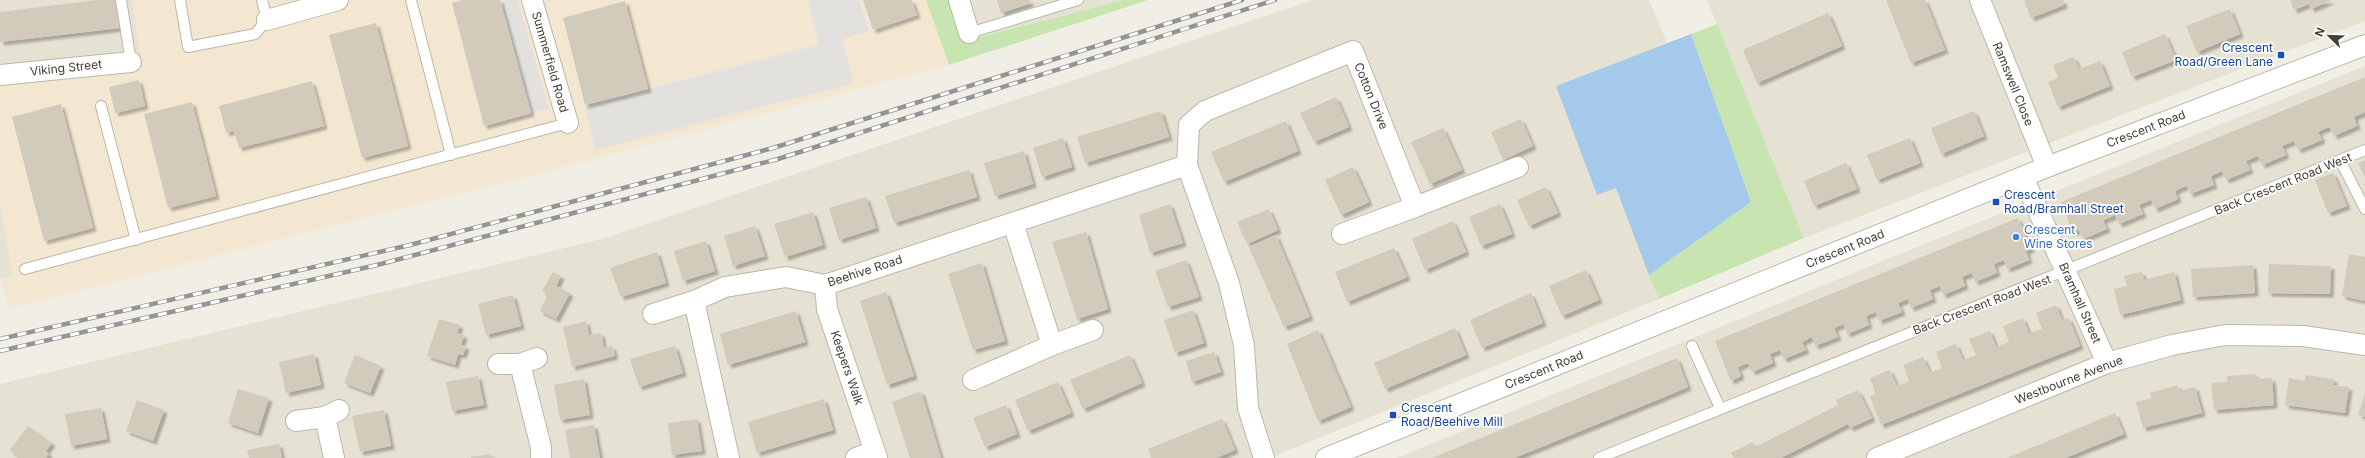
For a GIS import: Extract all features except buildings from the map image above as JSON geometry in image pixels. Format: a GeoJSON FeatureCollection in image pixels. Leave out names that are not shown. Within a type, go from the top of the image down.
{"type":"FeatureCollection","features":[{"type":"Feature","properties":{"kind":"street"},"geometry":{"type":"LineString","coordinates":[[267,20],[338,0]]}},
{"type":"Feature","properties":{"kind":"street","name":"Summerfield Road"},"geometry":{"type":"LineString","coordinates":[[533,0],[568,123]]}},
{"type":"Feature","properties":{"kind":"street"},"geometry":{"type":"LineString","coordinates":[[959,0],[969,33]]}},
{"type":"Feature","properties":{"kind":"street","name":"Ramswell Close"},"geometry":{"type":"LineString","coordinates":[[1980,0],[2047,167]]}},
{"type":"Feature","properties":{"kind":"street","name":"Crescent Road"},"geometry":{"type":"LineString","coordinates":[[1339,456],[2047,167],[2364,47]]}},
{"type":"Feature","properties":{"kind":"street","name":"Cotton Drive"},"geometry":{"type":"LineString","coordinates":[[1188,165],[1189,125],[1205,111],[1353,51],[1415,207]]}},
{"type":"Feature","properties":{"kind":"street","name":"Viking Street"},"geometry":{"type":"LineString","coordinates":[[0,75],[131,62]]}},
{"type":"Feature","properties":{"kind":"street"},"geometry":{"type":"LineString","coordinates":[[1188,165],[1229,283],[1244,344],[1248,408],[1264,458]]}},
{"type":"Feature","properties":{"kind":"street","name":"Beehive Road"},"geometry":{"type":"LineString","coordinates":[[652,314],[694,301],[725,287],[786,277],[825,285],[1188,165]]}},
{"type":"Feature","properties":{"kind":"street"},"geometry":{"type":"LineString","coordinates":[[1342,234],[1518,167]]}},
{"type":"Feature","properties":{"kind":"street","name":"Bramhall Street"},"geometry":{"type":"LineString","coordinates":[[2023,177],[2107,363]]}},
{"type":"Feature","properties":{"kind":"street"},"geometry":{"type":"LineString","coordinates":[[1013,223],[1052,345]]}},
{"type":"Feature","properties":{"kind":"street","name":"Keepers Walk"},"geometry":{"type":"LineString","coordinates":[[825,285],[827,309],[876,454],[856,458]]}},
{"type":"Feature","properties":{"kind":"street"},"geometry":{"type":"LineString","coordinates":[[694,301],[729,458]]}},
{"type":"Feature","properties":{"kind":"street"},"geometry":{"type":"LineString","coordinates":[[973,380],[1052,345],[1093,330]]}},
{"type":"Feature","properties":{"kind":"street","name":"Westbourne Avenue"},"geometry":{"type":"LineString","coordinates":[[1877,458],[2107,363],[2172,344],[2226,335],[2303,336],[2365,345]]}},
{"type":"Feature","properties":{"kind":"street"},"geometry":{"type":"LineString","coordinates":[[498,364],[528,361],[541,447],[541,458]]}},
{"type":"Feature","properties":{"kind":"street"},"geometry":{"type":"LineString","coordinates":[[296,421],[332,413],[334,458]]}},
{"type":"Feature","properties":{"kind":"lane"},"geometry":{"type":"LineString","coordinates":[[121,0],[131,62]]}},
{"type":"Feature","properties":{"kind":"lane"},"geometry":{"type":"LineString","coordinates":[[180,0],[188,47],[255,34],[267,20],[262,0]]}},
{"type":"Feature","properties":{"kind":"lane"},"geometry":{"type":"LineString","coordinates":[[411,0],[451,155]]}},
{"type":"Feature","properties":{"kind":"lane"},"geometry":{"type":"LineString","coordinates":[[969,33],[1078,0]]}},
{"type":"Feature","properties":{"kind":"lane"},"geometry":{"type":"LineString","coordinates":[[101,106],[136,240]]}},
{"type":"Feature","properties":{"kind":"lane"},"geometry":{"type":"LineString","coordinates":[[26,269],[568,123]]}},
{"type":"Feature","properties":{"kind":"lane","name":"Back Crescent Road West"},"geometry":{"type":"LineString","coordinates":[[1599,458],[1720,408],[2066,272],[2365,150]]}},
{"type":"Feature","properties":{"kind":"lane"},"geometry":{"type":"LineString","coordinates":[[2340,160],[2365,209]]}},
{"type":"Feature","properties":{"kind":"lane"},"geometry":{"type":"LineString","coordinates":[[1692,346],[1720,408]]}},
{"type":"Feature","properties":{"kind":"shaded area"},"geometry":{"type":"Polygon","coordinates":[[[0,0],[132,0],[143,68],[0,85],[0,0]]]}},
{"type":"Feature","properties":{"kind":"shaded area"},"geometry":{"type":"Polygon","coordinates":[[[132,0],[926,0],[949,65],[576,164],[9,309],[0,279],[13,276],[0,201],[0,85],[142,68],[132,0]]]}},
{"type":"Feature","properties":{"kind":"shaded area"},"geometry":{"type":"Polygon","coordinates":[[[500,0],[518,0],[549,109],[531,113],[500,0]]]}},
{"type":"Feature","properties":{"kind":"shaded area"},"geometry":{"type":"Polygon","coordinates":[[[808,0],[859,0],[869,31],[842,39],[854,83],[595,150],[585,105],[819,45],[808,0]]]}},
{"type":"Feature","properties":{"kind":"shaded area"},"geometry":{"type":"Polygon","coordinates":[[[951,0],[1124,0],[964,41],[951,0]]]}},
{"type":"Feature","properties":{"kind":"shaded area"},"geometry":{"type":"Polygon","coordinates":[[[1312,0],[1649,0],[1667,43],[1556,86],[1597,195],[1616,188],[1659,299],[1270,458],[0,458],[0,384],[602,239],[1312,0]]]}},
{"type":"Feature","properties":{"kind":"shaded area"},"geometry":{"type":"Polygon","coordinates":[[[1707,0],[2365,0],[2365,21],[1804,238],[1707,0]]]}},
{"type":"Feature","properties":{"kind":"shaded area"},"geometry":{"type":"Polygon","coordinates":[[[2365,66],[2365,458],[1396,458],[2365,66]]]}},
{"type":"Feature","properties":{"kind":"shaded area"},"geometry":{"type":"Polygon","coordinates":[[[0,201],[13,276],[0,279],[0,201]]]}},
{"type":"Feature","properties":{"kind":"green space"},"geometry":{"type":"Polygon","coordinates":[[[926,0],[951,0],[964,41],[1124,0],[1148,0],[949,65],[926,0]]]}},
{"type":"Feature","properties":{"kind":"green space"},"geometry":{"type":"Polygon","coordinates":[[[1717,24],[1804,238],[1659,299],[1649,275],[1751,202],[1691,34],[1717,24]]]}},
{"type":"Feature","properties":{"kind":"water"},"geometry":{"type":"Polygon","coordinates":[[[1691,34],[1751,202],[1649,275],[1616,188],[1597,195],[1556,86],[1691,34]]]}},
{"type":"Feature","properties":{"kind":"railway"},"geometry":{"type":"LineString","coordinates":[[0,339],[410,245],[773,148],[1242,0]]}},
{"type":"Feature","properties":{"kind":"railway"},"geometry":{"type":"LineString","coordinates":[[0,351],[377,265],[778,159],[1275,0]]}},
{"type":"Feature","properties":{"kind":"place","name":"Crescent Road/Green Lane"},"geometry":{"type":"Point","coordinates":[2281,55]}},
{"type":"Feature","properties":{"kind":"place","name":"Crescent Road/Bramhall Street"},"geometry":{"type":"Point","coordinates":[1996,202]}},
{"type":"Feature","properties":{"kind":"place","name":"Crescent Wine Stores"},"geometry":{"type":"Point","coordinates":[2016,237]}},
{"type":"Feature","properties":{"kind":"place","name":"Crescent Road/Beehive Mill"},"geometry":{"type":"Point","coordinates":[1393,415]}}]}
